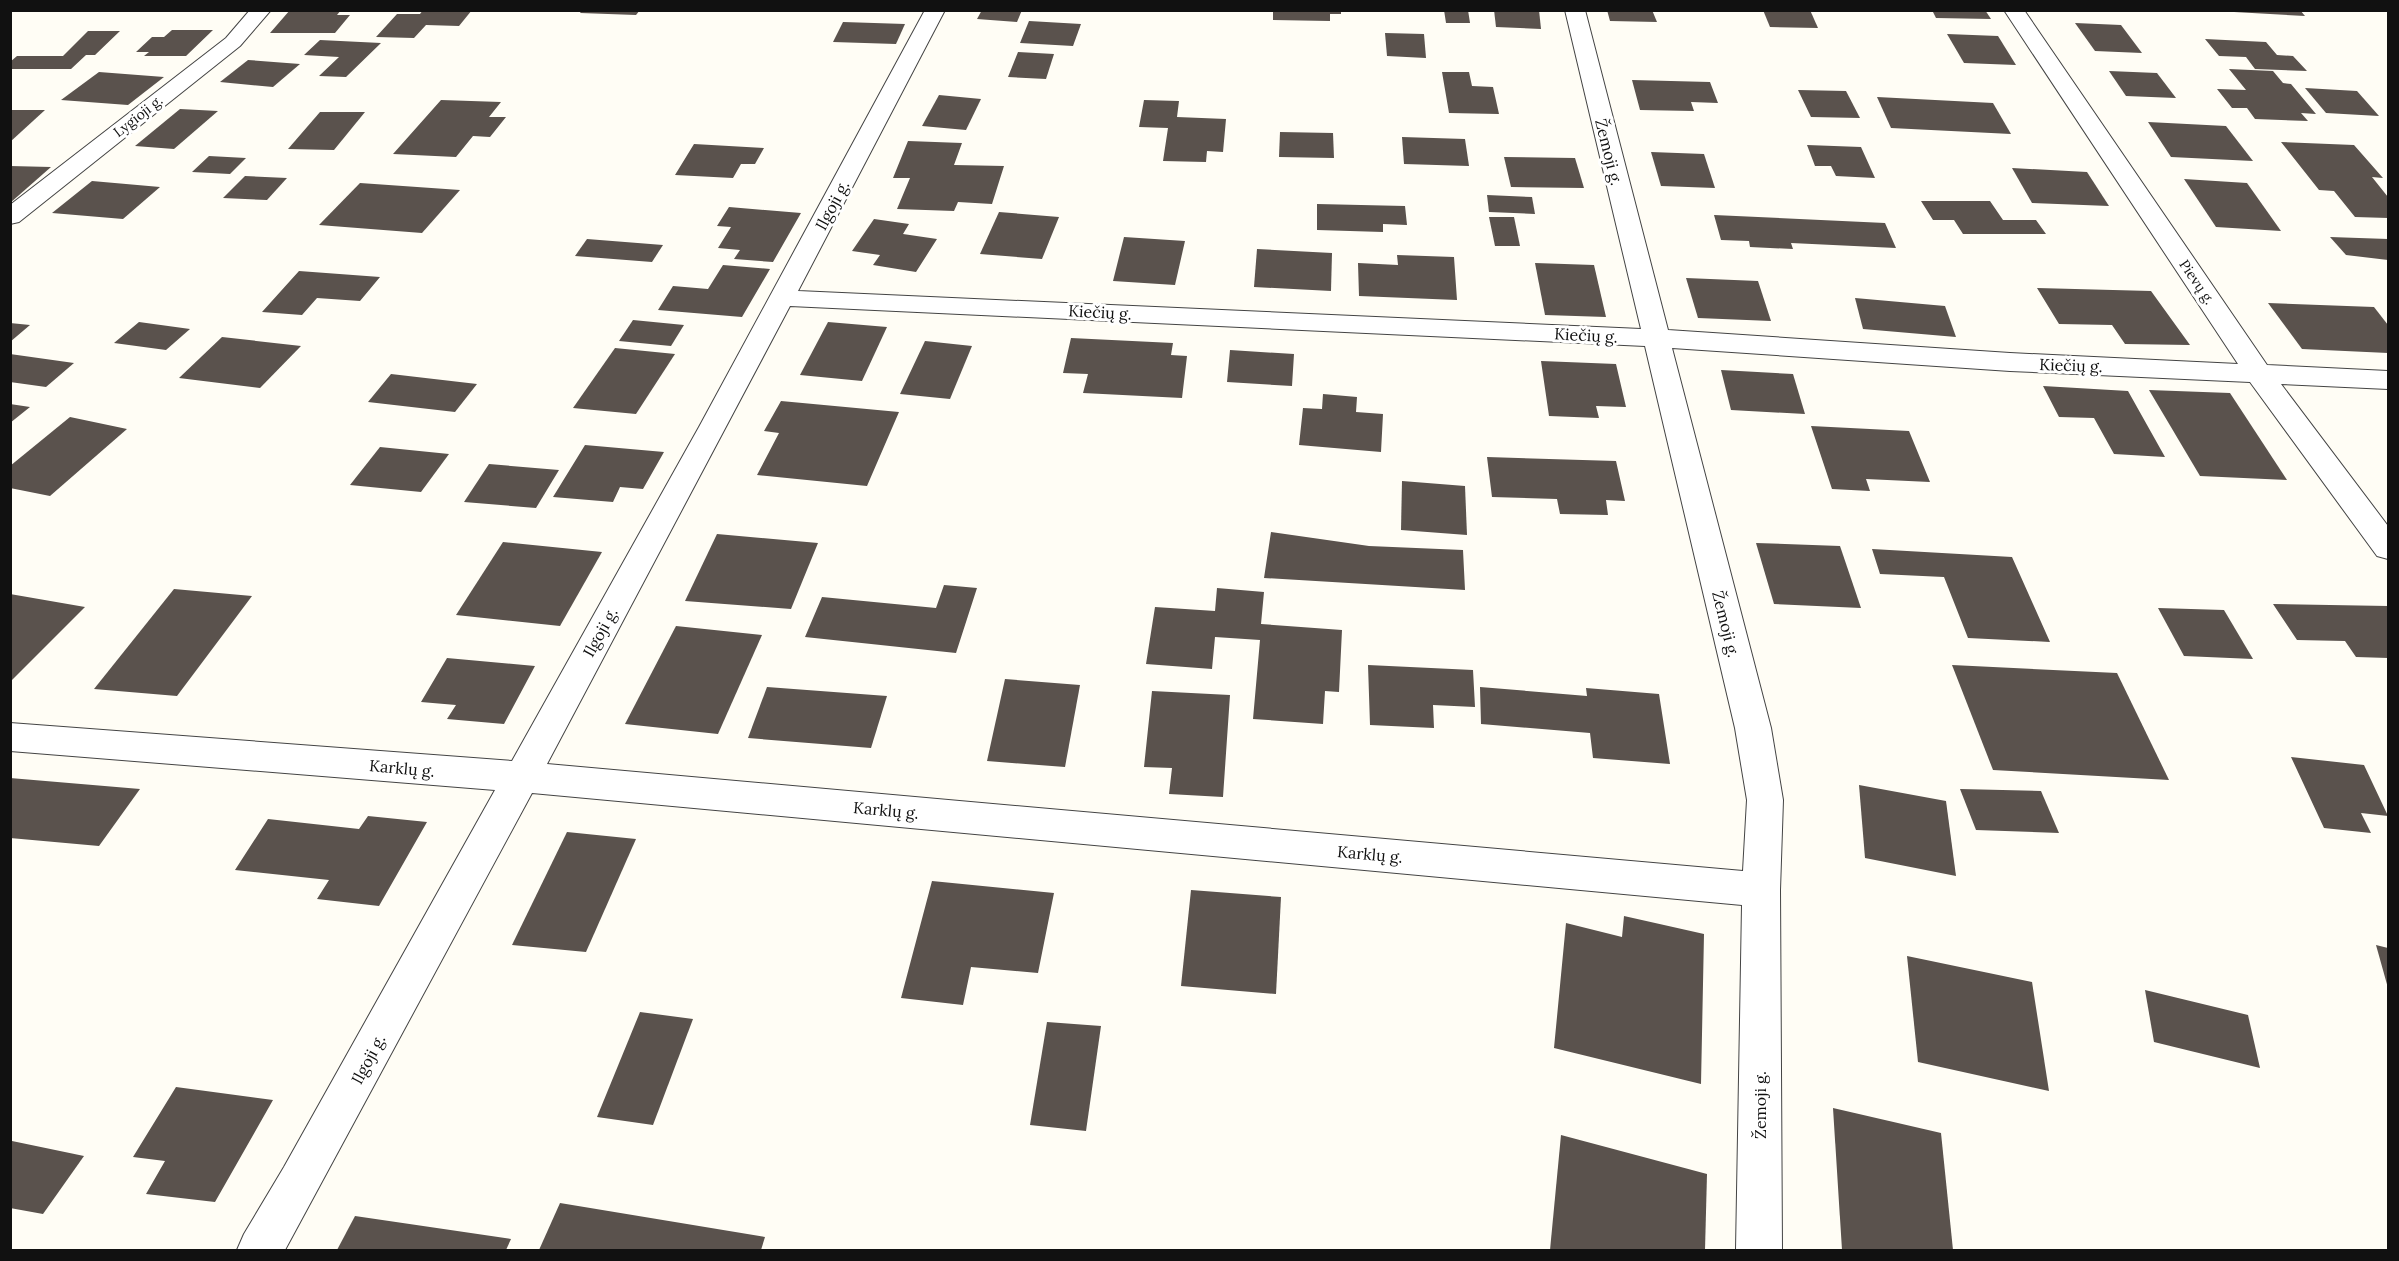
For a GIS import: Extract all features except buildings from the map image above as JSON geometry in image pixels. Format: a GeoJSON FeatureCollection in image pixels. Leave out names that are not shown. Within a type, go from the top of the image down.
{"type":"FeatureCollection","features":[{"type":"Feature","properties":{"kind":"street","name":"Lygioji g."},"geometry":{"type":"LineString","coordinates":[[10,217],[232,42],[261,10]]}},
{"type":"Feature","properties":{"kind":"street","name":"Ilgoji g."},"geometry":{"type":"LineString","coordinates":[[260,1251],[300,1183],[782,298],[935,10]]}},
{"type":"Feature","properties":{"kind":"street","name":"Žemoji g."},"geometry":{"type":"LineString","coordinates":[[1575,10],[1753,728],[1765,800],[1761,890],[1759,1251]]}},
{"type":"Feature","properties":{"kind":"street","name":"Pievų g."},"geometry":{"type":"LineString","coordinates":[[2014,10],[2258,373],[2388,548]]}},
{"type":"Feature","properties":{"kind":"street","name":"Kiečių g."},"geometry":{"type":"LineString","coordinates":[[782,298],[1655,338],[2010,362],[2388,380]]}},
{"type":"Feature","properties":{"kind":"street","name":"Karklų g."},"geometry":{"type":"LineString","coordinates":[[10,737],[520,777],[1761,890]]}}]}
